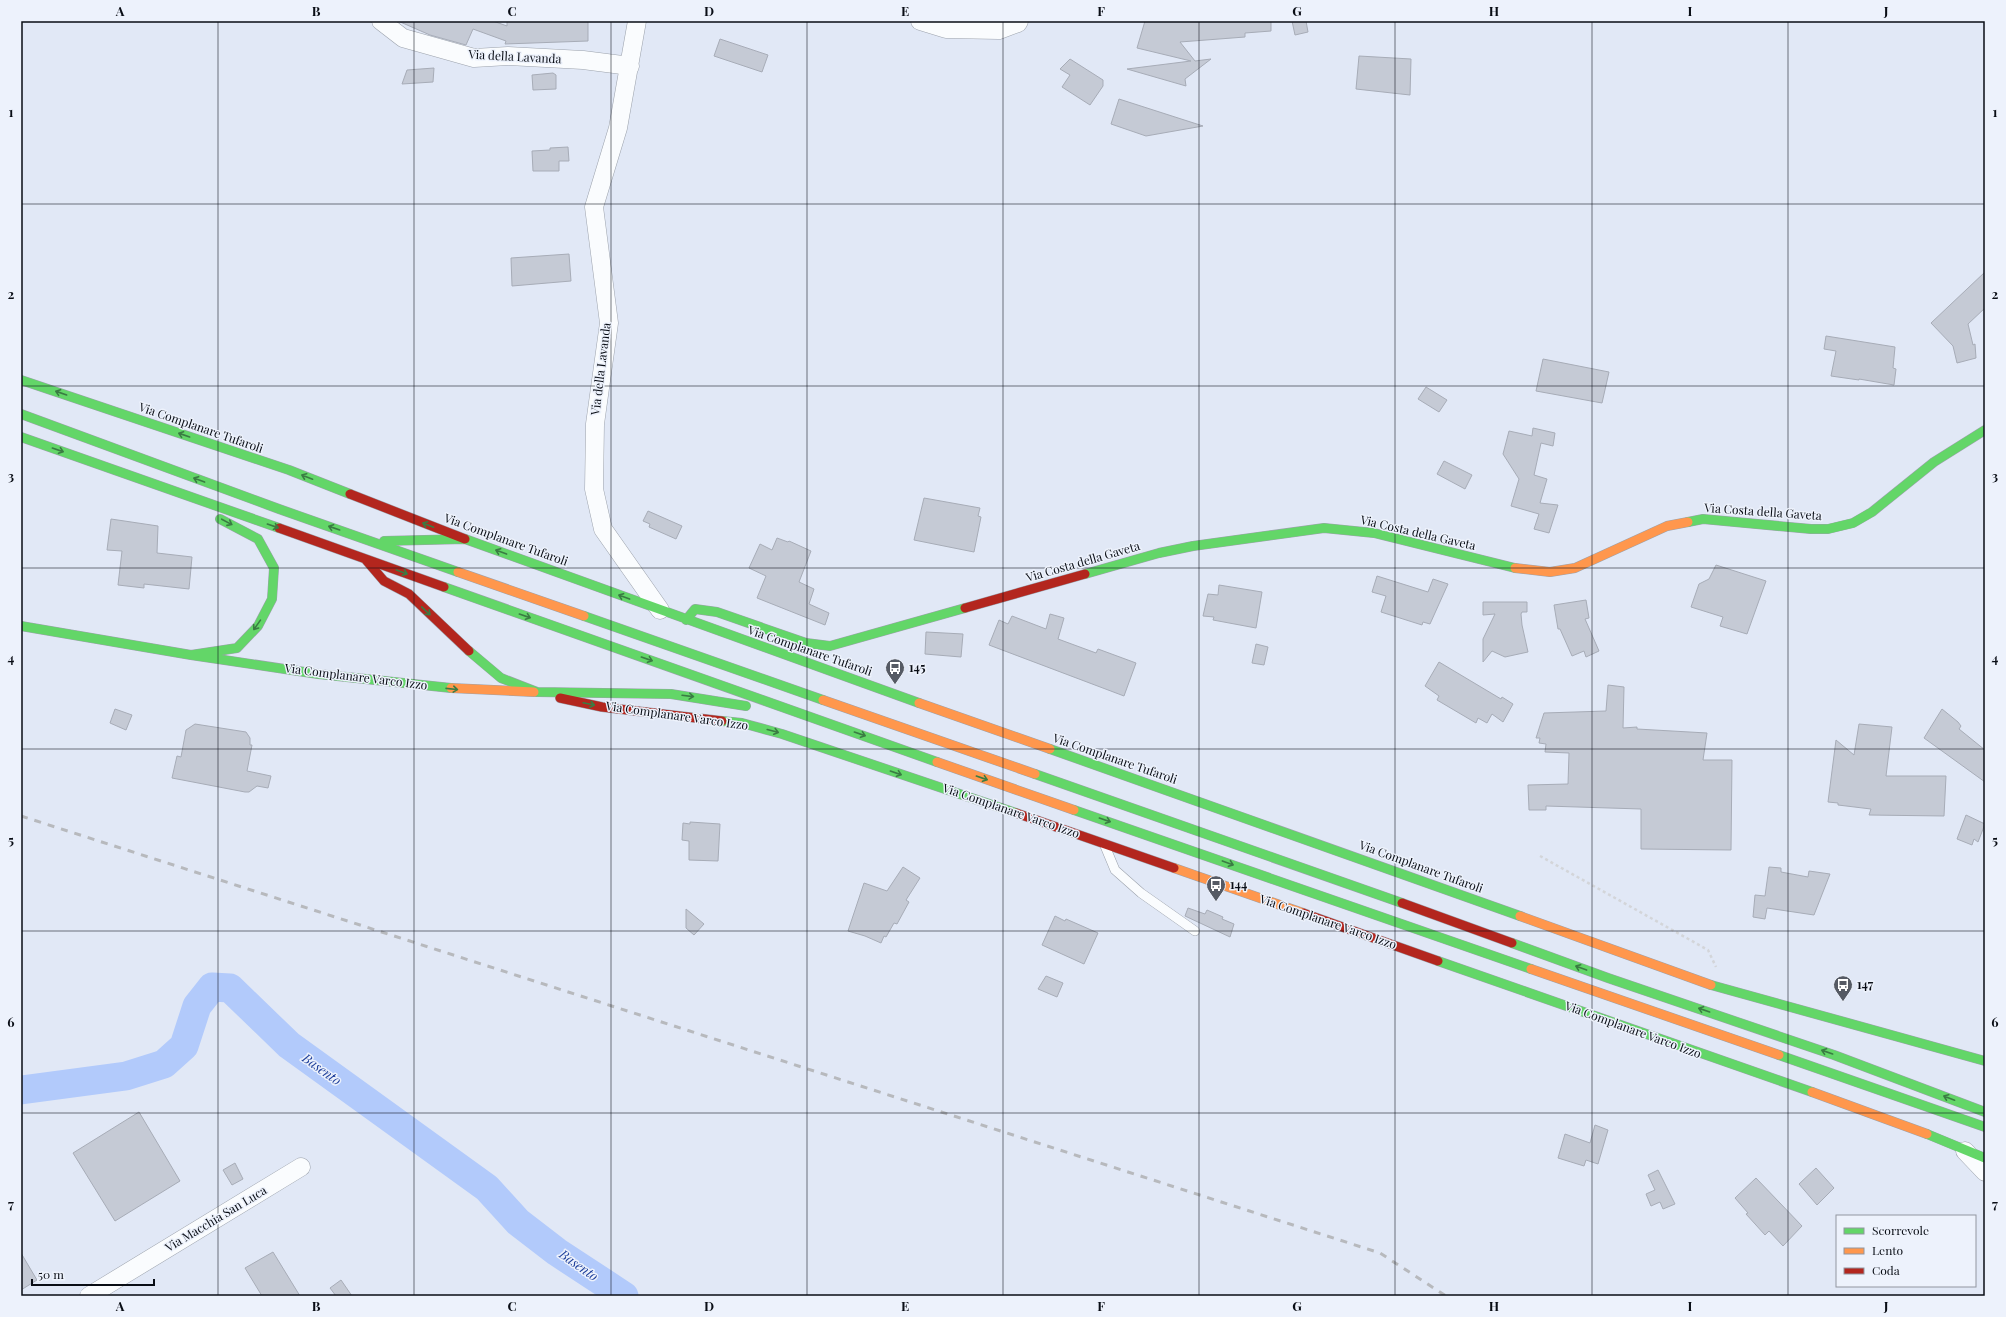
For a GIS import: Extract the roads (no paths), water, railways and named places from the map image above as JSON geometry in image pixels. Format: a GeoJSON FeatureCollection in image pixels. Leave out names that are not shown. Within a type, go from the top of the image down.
{"type":"FeatureCollection","features":[{"type":"Feature","properties":{"kind":"main road","name":"Via Complanare Tufaroli"},"geometry":{"type":"LineString","coordinates":[[21,380],[288,470],[465,539],[686,620],[1406,874],[1727,991],[1985,1061]]}},
{"type":"Feature","properties":{"kind":"main road"},"geometry":{"type":"LineString","coordinates":[[21,414],[371,541],[1403,903],[1608,978],[1834,1055],[1985,1112]]}},
{"type":"Feature","properties":{"kind":"main road","name":"Via Costa della Gaveta"},"geometry":{"type":"LineString","coordinates":[[686,620],[695,609],[702,609],[806,643],[830,646],[1159,553],[1193,546],[1324,528],[1374,533],[1516,568],[1550,572],[1575,568],[1667,526],[1689,521],[1703,519],[1811,529],[1828,528],[1853,523],[1872,512],[1934,462],[1985,430]]}},
{"type":"Feature","properties":{"kind":"main road"},"geometry":{"type":"LineString","coordinates":[[21,437],[823,721],[1985,1128]]}},
{"type":"Feature","properties":{"kind":"main road"},"geometry":{"type":"LineString","coordinates":[[21,443],[70,464]]}},
{"type":"Feature","properties":{"kind":"main road"},"geometry":{"type":"LineString","coordinates":[[192,655],[237,648],[258,626],[272,599],[274,568],[258,539],[212,516]]}},
{"type":"Feature","properties":{"kind":"main road"},"geometry":{"type":"LineString","coordinates":[[371,541],[465,539]]}},
{"type":"Feature","properties":{"kind":"main road"},"geometry":{"type":"LineString","coordinates":[[366,559],[384,582],[409,594],[463,646],[501,678],[537,692],[671,694],[722,700],[823,721]]}},
{"type":"Feature","properties":{"kind":"main road","name":"Via Complanare Varco Izzo"},"geometry":{"type":"LineString","coordinates":[[21,626],[192,655],[318,674],[402,684],[471,690],[537,692],[602,707],[742,723],[782,734],[1104,843],[1921,1131],[1985,1158]]}},
{"type":"Feature","properties":{"kind":"street","name":"Via della Lavanda"},"geometry":{"type":"LineString","coordinates":[[380,21],[403,38],[474,58],[508,56],[583,60],[630,66]]}},
{"type":"Feature","properties":{"kind":"street","name":"Via della Lavanda"},"geometry":{"type":"LineString","coordinates":[[637,21],[618,128],[594,207],[609,323],[595,424],[594,489],[603,529],[660,610]]}},
{"type":"Feature","properties":{"kind":"street"},"geometry":{"type":"LineString","coordinates":[[920,21],[946,29],[999,30],[1018,23],[1019,21]]}},
{"type":"Feature","properties":{"kind":"street","name":"Via Complanare Varco Izzo"},"geometry":{"type":"LineString","coordinates":[[1964,1149],[1985,1172]]}},
{"type":"Feature","properties":{"kind":"street","name":"Via Macchia San Luca"},"geometry":{"type":"LineString","coordinates":[[89,1296],[301,1167]]}},
{"type":"Feature","properties":{"kind":"lane"},"geometry":{"type":"LineString","coordinates":[[1104,843],[1115,870],[1141,893],[1195,931]]}},
{"type":"Feature","properties":{"kind":"waterway","name":"Basento"},"geometry":{"type":"LineString","coordinates":[[21,1090],[126,1076],[164,1064],[184,1046],[197,1006],[212,987],[230,988],[289,1045],[487,1188],[518,1222],[557,1252],[624,1296]]}},
{"type":"Feature","properties":{"kind":"railway"},"geometry":{"type":"LineString","coordinates":[[21,816],[1380,1253],[1446,1296]]}},
{"type":"Feature","properties":{"kind":"place","name":"145"},"geometry":{"type":"Point","coordinates":[895,685]}},
{"type":"Feature","properties":{"kind":"place","name":"144"},"geometry":{"type":"Point","coordinates":[1216,902]}},
{"type":"Feature","properties":{"kind":"place","name":"147"},"geometry":{"type":"Point","coordinates":[1843,1002]}}]}
